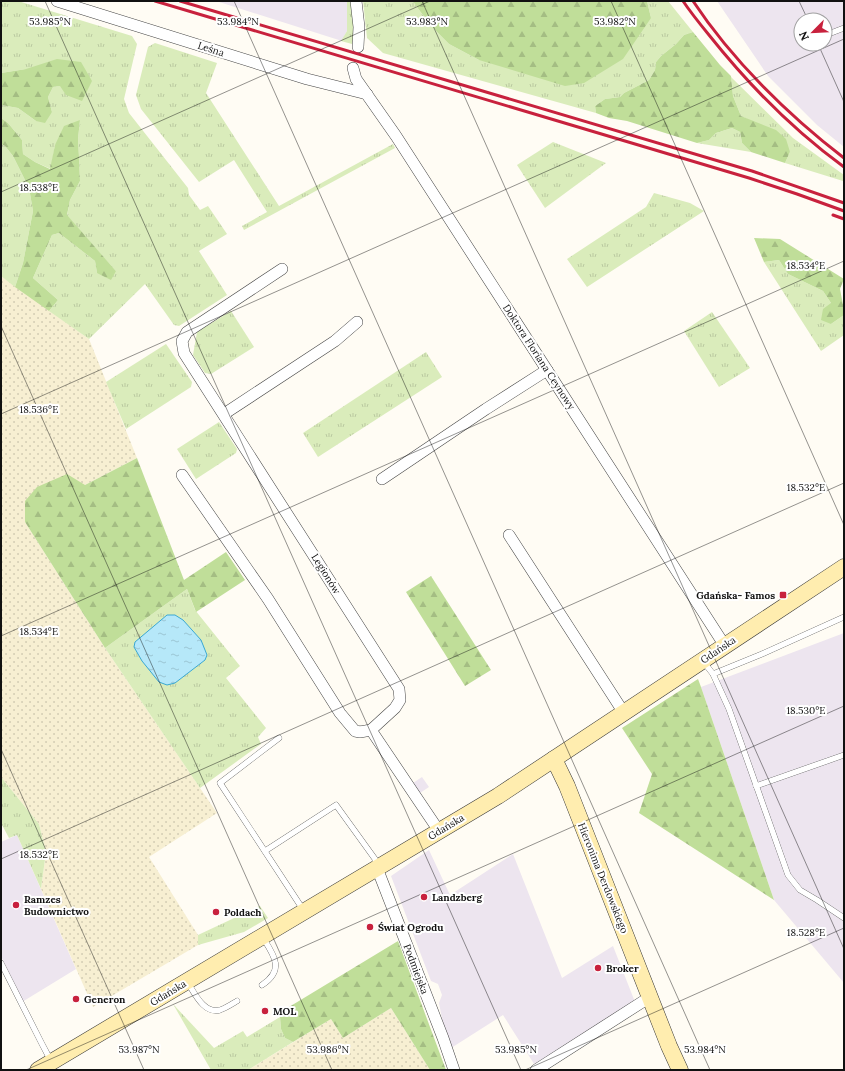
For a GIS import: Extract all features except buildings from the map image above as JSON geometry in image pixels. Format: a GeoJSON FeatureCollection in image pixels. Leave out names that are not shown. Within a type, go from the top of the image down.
{"type":"FeatureCollection","features":[{"type":"Feature","properties":{"kind":"main road","name":"Gdańska"},"geometry":{"type":"LineString","coordinates":[[38,1070],[498,796],[844,567]]}},
{"type":"Feature","properties":{"kind":"main road","name":"Hieronima Derdowskiego"},"geometry":{"type":"LineString","coordinates":[[554,759],[567,786],[669,1046],[680,1070]]}},
{"type":"Feature","properties":{"kind":"street","name":"Leśna"},"geometry":{"type":"LineString","coordinates":[[57,1],[307,79],[367,94]]}},
{"type":"Feature","properties":{"kind":"street"},"geometry":{"type":"LineString","coordinates":[[356,1],[359,27],[358,47]]}},
{"type":"Feature","properties":{"kind":"street","name":"Doktora Floriana Ceynowy"},"geometry":{"type":"LineString","coordinates":[[353,68],[356,78],[400,142],[725,646]]}},
{"type":"Feature","properties":{"kind":"street","name":"Legionów"},"geometry":{"type":"LineString","coordinates":[[282,269],[188,332],[182,341],[184,353],[399,689],[400,700],[395,708],[371,730]]}},
{"type":"Feature","properties":{"kind":"street"},"geometry":{"type":"LineString","coordinates":[[224,414],[335,341],[357,322]]}},
{"type":"Feature","properties":{"kind":"street"},"geometry":{"type":"LineString","coordinates":[[382,479],[547,370]]}},
{"type":"Feature","properties":{"kind":"street"},"geometry":{"type":"LineString","coordinates":[[182,475],[268,599],[340,713],[355,730],[360,732],[371,730],[439,831]]}},
{"type":"Feature","properties":{"kind":"street"},"geometry":{"type":"LineString","coordinates":[[508,535],[624,713]]}},
{"type":"Feature","properties":{"kind":"street","name":"Podmiejska"},"geometry":{"type":"LineString","coordinates":[[377,868],[454,1070]]}},
{"type":"Feature","properties":{"kind":"street"},"geometry":{"type":"LineString","coordinates":[[536,1070],[650,997]]}},
{"type":"Feature","properties":{"kind":"lane"},"geometry":{"type":"LineString","coordinates":[[833,32],[844,28]]}},
{"type":"Feature","properties":{"kind":"lane"},"geometry":{"type":"LineString","coordinates":[[713,674],[762,654],[844,617]]}},
{"type":"Feature","properties":{"kind":"lane"},"geometry":{"type":"LineString","coordinates":[[703,660],[713,674],[729,709],[788,875],[800,890],[844,918]]}},
{"type":"Feature","properties":{"kind":"lane"},"geometry":{"type":"LineString","coordinates":[[279,738],[220,783],[304,911]]}},
{"type":"Feature","properties":{"kind":"lane"},"geometry":{"type":"LineString","coordinates":[[756,786],[844,755]]}},
{"type":"Feature","properties":{"kind":"lane"},"geometry":{"type":"LineString","coordinates":[[265,851],[336,805],[375,859],[377,868]]}},
{"type":"Feature","properties":{"kind":"lane"},"geometry":{"type":"LineString","coordinates":[[262,936],[273,954],[276,966],[274,974],[262,985]]}},
{"type":"Feature","properties":{"kind":"lane"},"geometry":{"type":"LineString","coordinates":[[1,963],[52,1062]]}},
{"type":"Feature","properties":{"kind":"lane"},"geometry":{"type":"LineString","coordinates":[[187,981],[205,1008],[220,1010],[237,1001]]}},
{"type":"Feature","properties":{"kind":"shaded area"},"geometry":{"type":"Polygon","coordinates":[[[216,1],[348,1],[347,31],[342,41],[216,1]]]}},
{"type":"Feature","properties":{"kind":"shaded area"},"geometry":{"type":"Polygon","coordinates":[[[717,1],[844,1],[844,147],[817,125],[768,76],[717,1]]]}},
{"type":"Feature","properties":{"kind":"shaded area"},"geometry":{"type":"Polygon","coordinates":[[[1,276],[89,339],[137,458],[85,485],[25,522],[105,648],[217,813],[149,857],[198,935],[198,945],[93,1007],[41,889],[46,852],[39,824],[1,777],[1,276]]]}},
{"type":"Feature","properties":{"kind":"shaded area"},"geometry":{"type":"Polygon","coordinates":[[[844,633],[844,983],[774,900],[701,687],[844,633]]]}},
{"type":"Feature","properties":{"kind":"shaded area"},"geometry":{"type":"Polygon","coordinates":[[[422,777],[429,787],[420,793],[413,783],[422,777]]]}},
{"type":"Feature","properties":{"kind":"shaded area"},"geometry":{"type":"Polygon","coordinates":[[[17,835],[76,969],[22,1002],[1,956],[1,842],[17,835]]]}},
{"type":"Feature","properties":{"kind":"shaded area"},"geometry":{"type":"Polygon","coordinates":[[[429,850],[450,895],[513,854],[562,978],[613,946],[635,1002],[536,1067],[503,1015],[448,1050],[439,1003],[442,995],[438,984],[431,981],[391,876],[429,850]]]}},
{"type":"Feature","properties":{"kind":"shaded area"},"geometry":{"type":"Polygon","coordinates":[[[391,1008],[430,1070],[248,1070],[331,1019],[343,1038],[391,1008]]]}},
{"type":"Feature","properties":{"kind":"green space"},"geometry":{"type":"Polygon","coordinates":[[[1,1],[18,1],[132,36],[137,44],[124,99],[129,113],[188,188],[189,195],[200,210],[208,206],[227,234],[199,251],[227,295],[179,326],[174,325],[145,284],[89,339],[49,311],[58,300],[33,278],[52,235],[59,233],[95,261],[97,273],[116,271],[67,216],[70,200],[80,181],[78,139],[80,120],[55,145],[51,169],[35,162],[23,154],[22,140],[8,123],[1,118],[1,105],[18,108],[36,121],[52,112],[48,97],[53,87],[92,81],[26,69],[1,73],[1,1]]]}},
{"type":"Feature","properties":{"kind":"green space"},"geometry":{"type":"Polygon","coordinates":[[[347,1],[353,1],[354,34],[352,44],[341,41],[347,31],[347,1]]]}},
{"type":"Feature","properties":{"kind":"green space"},"geometry":{"type":"Polygon","coordinates":[[[363,1],[409,1],[414,3],[431,26],[449,44],[479,60],[651,18],[647,1],[668,1],[693,32],[684,35],[676,44],[661,56],[656,62],[655,70],[649,80],[624,93],[620,97],[605,99],[595,106],[596,113],[383,53],[367,38],[363,1]]]}},
{"type":"Feature","properties":{"kind":"green space"},"geometry":{"type":"Polygon","coordinates":[[[409,1],[647,1],[651,18],[623,59],[584,83],[565,86],[479,60],[449,44],[431,26],[414,3],[409,1]]]}},
{"type":"Feature","properties":{"kind":"green space"},"geometry":{"type":"Polygon","coordinates":[[[693,32],[731,76],[733,96],[741,116],[776,130],[786,139],[790,152],[785,163],[751,152],[742,143],[740,132],[732,128],[716,133],[709,140],[697,143],[596,113],[595,106],[605,99],[620,97],[624,93],[649,80],[655,70],[656,62],[661,56],[676,44],[684,35],[693,32]]]}},
{"type":"Feature","properties":{"kind":"green space"},"geometry":{"type":"Polygon","coordinates":[[[155,43],[217,63],[206,93],[279,206],[393,144],[395,148],[244,230],[242,226],[267,212],[234,160],[199,182],[141,109],[136,95],[148,47],[155,43]]]}},
{"type":"Feature","properties":{"kind":"green space"},"geometry":{"type":"Polygon","coordinates":[[[57,59],[81,62],[92,81],[82,101],[66,95],[60,86],[53,87],[48,97],[52,112],[45,123],[36,121],[18,108],[1,105],[1,73],[26,69],[57,59]]]}},
{"type":"Feature","properties":{"kind":"green space"},"geometry":{"type":"Polygon","coordinates":[[[731,77],[793,138],[844,175],[843,181],[785,163],[790,152],[760,125],[741,116],[733,96],[731,77]]]}},
{"type":"Feature","properties":{"kind":"green space"},"geometry":{"type":"Polygon","coordinates":[[[1,118],[8,123],[22,140],[23,154],[50,169],[55,145],[64,126],[80,120],[78,139],[80,181],[70,200],[67,215],[116,271],[111,280],[97,273],[95,261],[59,233],[52,235],[33,278],[58,300],[49,311],[15,287],[23,263],[33,211],[29,188],[13,156],[5,146],[1,144],[1,118]]]}},
{"type":"Feature","properties":{"kind":"green space"},"geometry":{"type":"Polygon","coordinates":[[[732,128],[740,132],[742,143],[751,152],[697,143],[709,140],[716,133],[732,128]]]}},
{"type":"Feature","properties":{"kind":"green space"},"geometry":{"type":"Polygon","coordinates":[[[553,142],[606,163],[545,208],[517,165],[553,142]]]}},
{"type":"Feature","properties":{"kind":"green space"},"geometry":{"type":"Polygon","coordinates":[[[1,144],[5,146],[13,156],[29,188],[33,211],[23,263],[15,287],[1,276],[1,144]]]}},
{"type":"Feature","properties":{"kind":"green space"},"geometry":{"type":"Polygon","coordinates":[[[654,193],[690,203],[704,211],[587,287],[567,259],[646,207],[654,193]]]}},
{"type":"Feature","properties":{"kind":"green space"},"geometry":{"type":"Polygon","coordinates":[[[754,238],[780,239],[844,279],[840,289],[844,315],[831,324],[821,320],[823,309],[831,303],[823,291],[788,274],[779,260],[764,262],[754,238]]]}},
{"type":"Feature","properties":{"kind":"green space"},"geometry":{"type":"Polygon","coordinates":[[[779,260],[788,274],[823,291],[831,303],[831,324],[844,315],[844,335],[821,351],[764,262],[779,260]]]}},
{"type":"Feature","properties":{"kind":"green space"},"geometry":{"type":"Polygon","coordinates":[[[231,311],[254,347],[211,374],[205,373],[193,355],[197,332],[231,311]]]}},
{"type":"Feature","properties":{"kind":"green space"},"geometry":{"type":"Polygon","coordinates":[[[712,312],[750,368],[719,387],[684,331],[712,312]]]}},
{"type":"Feature","properties":{"kind":"green space"},"geometry":{"type":"Polygon","coordinates":[[[166,344],[192,382],[191,387],[126,429],[106,382],[166,344]]]}},
{"type":"Feature","properties":{"kind":"green space"},"geometry":{"type":"Polygon","coordinates":[[[426,352],[442,377],[318,457],[303,433],[426,352]]]}},
{"type":"Feature","properties":{"kind":"green space"},"geometry":{"type":"Polygon","coordinates":[[[219,422],[237,449],[236,453],[196,479],[177,449],[219,422]]]}},
{"type":"Feature","properties":{"kind":"green space"},"geometry":{"type":"Polygon","coordinates":[[[137,458],[184,580],[226,552],[245,580],[196,612],[187,589],[105,648],[25,522],[25,501],[37,487],[67,474],[85,485],[137,458]]]}},
{"type":"Feature","properties":{"kind":"green space"},"geometry":{"type":"Polygon","coordinates":[[[431,576],[491,670],[465,686],[406,592],[431,576]]]}},
{"type":"Feature","properties":{"kind":"green space"},"geometry":{"type":"Polygon","coordinates":[[[187,589],[195,610],[240,666],[226,678],[266,728],[258,737],[261,744],[200,788],[105,648],[187,589]]]}},
{"type":"Feature","properties":{"kind":"green space"},"geometry":{"type":"Polygon","coordinates":[[[698,679],[774,900],[639,813],[652,774],[622,728],[698,679]]]}},
{"type":"Feature","properties":{"kind":"green space"},"geometry":{"type":"Polygon","coordinates":[[[1,777],[39,824],[46,852],[41,889],[17,835],[9,838],[1,823],[1,777]]]}},
{"type":"Feature","properties":{"kind":"green space"},"geometry":{"type":"Polygon","coordinates":[[[260,906],[268,918],[244,932],[198,945],[198,935],[260,906]]]}},
{"type":"Feature","properties":{"kind":"green space"},"geometry":{"type":"Polygon","coordinates":[[[398,941],[446,1070],[430,1070],[391,1008],[343,1038],[331,1019],[293,1042],[285,1038],[281,1029],[280,1017],[290,1011],[289,1007],[398,941]]]}},
{"type":"Feature","properties":{"kind":"green space"},"geometry":{"type":"Polygon","coordinates":[[[173,1004],[214,1048],[243,1031],[247,1037],[280,1017],[281,1029],[285,1038],[293,1042],[248,1070],[211,1070],[173,1004]]]}},
{"type":"Feature","properties":{"kind":"water"},"geometry":{"type":"Polygon","coordinates":[[[167,615],[175,615],[183,620],[201,640],[207,655],[205,660],[175,683],[167,685],[159,682],[142,661],[134,647],[135,642],[167,615]]]}},
{"type":"Feature","properties":{"kind":"railway"},"geometry":{"type":"LineString","coordinates":[[155,1],[749,178],[844,211]]}},
{"type":"Feature","properties":{"kind":"railway"},"geometry":{"type":"LineString","coordinates":[[180,1],[752,171],[844,203]]}},
{"type":"Feature","properties":{"kind":"railway"},"geometry":{"type":"LineString","coordinates":[[683,1],[755,89],[807,138],[844,167]]}},
{"type":"Feature","properties":{"kind":"railway"},"geometry":{"type":"LineString","coordinates":[[693,1],[725,44],[762,86],[802,124],[844,158]]}},
{"type":"Feature","properties":{"kind":"railway"},"geometry":{"type":"LineString","coordinates":[[833,215],[844,219]]}},
{"type":"Feature","properties":{"kind":"place","name":"Gdańska- Famos"},"geometry":{"type":"Point","coordinates":[783,595]}},
{"type":"Feature","properties":{"kind":"place","name":"Landzberg"},"geometry":{"type":"Point","coordinates":[424,897]}},
{"type":"Feature","properties":{"kind":"place","name":"Ramzes Budownictwo"},"geometry":{"type":"Point","coordinates":[16,905]}},
{"type":"Feature","properties":{"kind":"place","name":"Poldach"},"geometry":{"type":"Point","coordinates":[216,912]}},
{"type":"Feature","properties":{"kind":"place","name":"Świat Ogrodu"},"geometry":{"type":"Point","coordinates":[370,927]}},
{"type":"Feature","properties":{"kind":"place","name":"Broker"},"geometry":{"type":"Point","coordinates":[598,968]}},
{"type":"Feature","properties":{"kind":"place","name":"Generon"},"geometry":{"type":"Point","coordinates":[76,999]}},
{"type":"Feature","properties":{"kind":"place","name":"MOL"},"geometry":{"type":"Point","coordinates":[265,1011]}}]}
